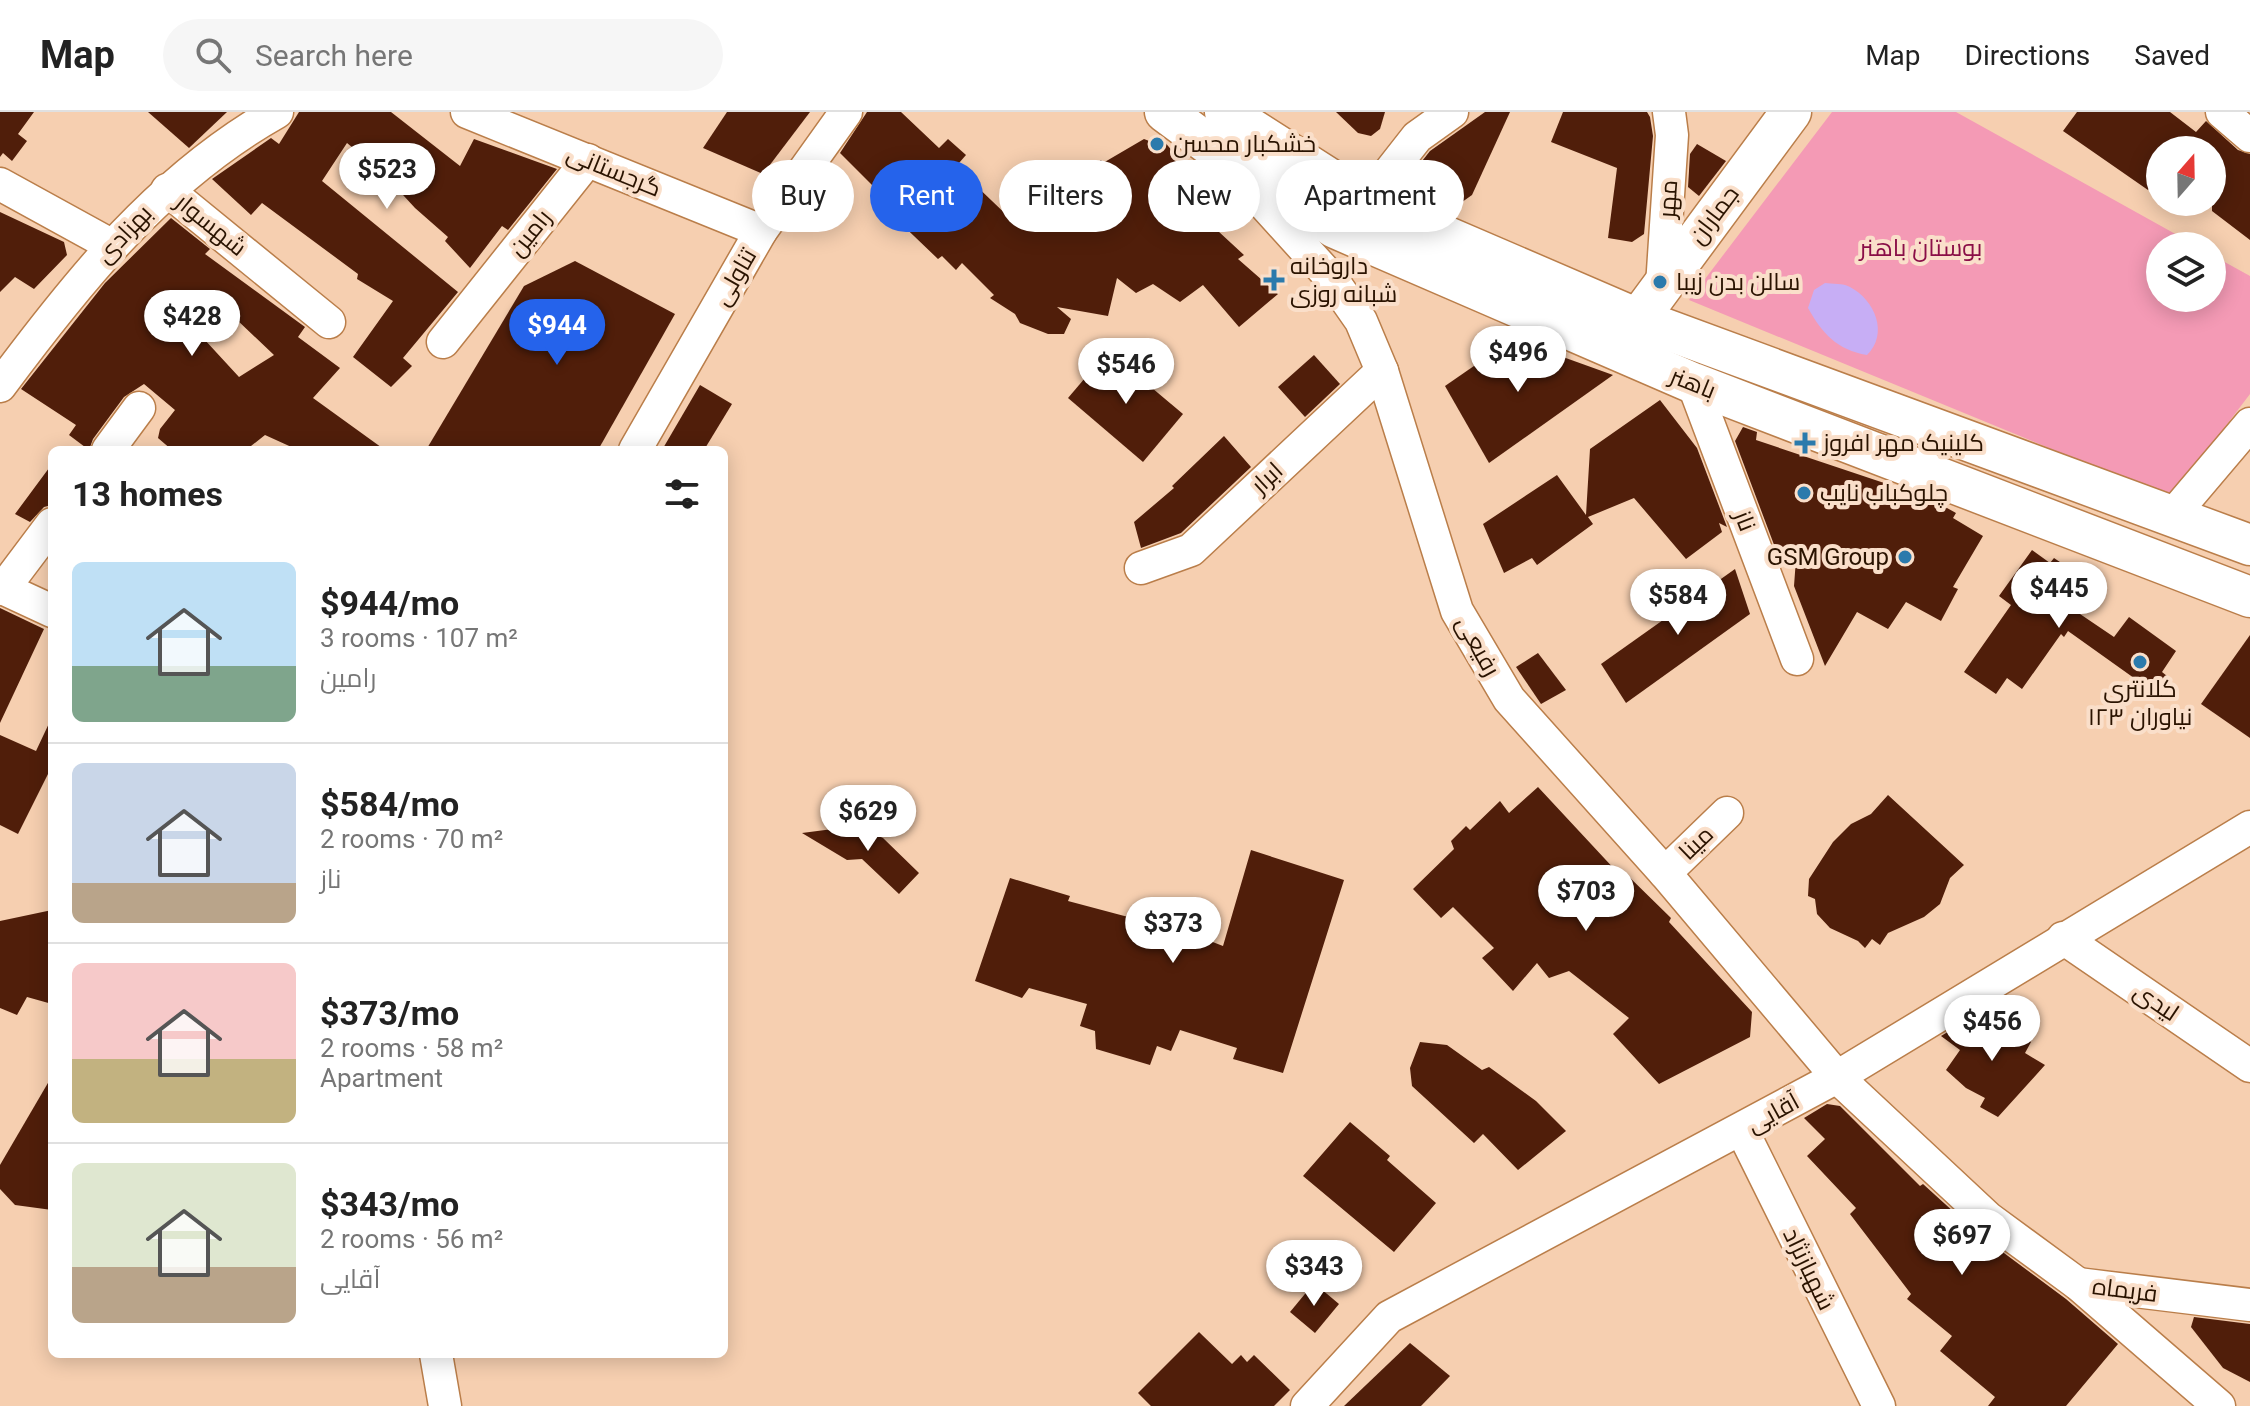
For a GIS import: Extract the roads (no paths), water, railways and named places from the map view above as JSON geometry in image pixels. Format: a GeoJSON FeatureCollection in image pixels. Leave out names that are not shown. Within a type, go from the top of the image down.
{"type":"FeatureCollection","features":[{"type":"Feature","properties":{"kind":"main road","name":"باهنر"},"geometry":{"type":"LineString","coordinates":[[1165,112],[1223,155],[1335,228],[1631,337],[2172,516],[2250,545]]}},
{"type":"Feature","properties":{"kind":"main road","name":"باهنر"},"geometry":{"type":"LineString","coordinates":[[1225,112],[1300,160]]}},
{"type":"Feature","properties":{"kind":"main road","name":"جماران"},"geometry":{"type":"LineString","coordinates":[[1631,337],[1662,286],[1791,112]]}},
{"type":"Feature","properties":{"kind":"main road","name":"باهنر"},"geometry":{"type":"LineString","coordinates":[[1425,232],[1631,337],[1693,383],[2250,597]]}},
{"type":"Feature","properties":{"kind":"street","name":"بهزادی"},"geometry":{"type":"LineString","coordinates":[[0,386],[111,245],[167,190],[277,112]]}},
{"type":"Feature","properties":{"kind":"street","name":"گرجستانی"},"geometry":{"type":"LineString","coordinates":[[467,112],[752,227]]}},
{"type":"Feature","properties":{"kind":"street","name":"تناولی"},"geometry":{"type":"LineString","coordinates":[[812,160],[846,112]]}},
{"type":"Feature","properties":{"kind":"street"},"geometry":{"type":"LineString","coordinates":[[1392,160],[1415,124],[1452,112]]}},
{"type":"Feature","properties":{"kind":"street","name":"مهر"},"geometry":{"type":"LineString","coordinates":[[1662,286],[1672,135],[1669,112]]}},
{"type":"Feature","properties":{"kind":"street"},"geometry":{"type":"LineString","coordinates":[[2222,112],[2250,136]]}},
{"type":"Feature","properties":{"kind":"street","name":"رفیعی"},"geometry":{"type":"LineString","coordinates":[[1223,155],[1273,217],[1331,278],[1361,321],[1382,371],[1457,611],[1479,653],[1509,699],[1665,873],[1837,1077]]}},
{"type":"Feature","properties":{"kind":"street","name":"رامین"},"geometry":{"type":"LineString","coordinates":[[443,342],[588,160]]}},
{"type":"Feature","properties":{"kind":"street"},"geometry":{"type":"LineString","coordinates":[[0,184],[111,245]]}},
{"type":"Feature","properties":{"kind":"street","name":"شهسوار"},"geometry":{"type":"LineString","coordinates":[[167,190],[329,322]]}},
{"type":"Feature","properties":{"kind":"street","name":"تناولی"},"geometry":{"type":"LineString","coordinates":[[637,446],[760,232]]}},
{"type":"Feature","properties":{"kind":"street","name":"ابرار"},"geometry":{"type":"LineString","coordinates":[[1141,568],[1191,550],[1382,371]]}},
{"type":"Feature","properties":{"kind":"street","name":"ناز"},"geometry":{"type":"LineString","coordinates":[[1693,383],[1797,659]]}},
{"type":"Feature","properties":{"kind":"street"},"geometry":{"type":"LineString","coordinates":[[111,446],[139,408]]}},
{"type":"Feature","properties":{"kind":"street"},"geometry":{"type":"LineString","coordinates":[[2172,516],[2250,424]]}},
{"type":"Feature","properties":{"kind":"street"},"geometry":{"type":"LineString","coordinates":[[48,529],[2,588],[48,609]]}},
{"type":"Feature","properties":{"kind":"street","name":"مینا"},"geometry":{"type":"LineString","coordinates":[[1665,873],[1727,813]]}},
{"type":"Feature","properties":{"kind":"street","name":"آقایی"},"geometry":{"type":"LineString","coordinates":[[1307,1406],[1389,1317],[1837,1077],[2250,827]]}},
{"type":"Feature","properties":{"kind":"street","name":"لیدی"},"geometry":{"type":"LineString","coordinates":[[2063,938],[2250,1066]]}},
{"type":"Feature","properties":{"kind":"street","name":"فریماه"},"geometry":{"type":"LineString","coordinates":[[1837,1077],[1988,1218],[2078,1284],[2250,1305]]}},
{"type":"Feature","properties":{"kind":"street","name":"شهبازنژاد"},"geometry":{"type":"LineString","coordinates":[[1742,1130],[1879,1406]]}},
{"type":"Feature","properties":{"kind":"street"},"geometry":{"type":"LineString","coordinates":[[2078,1284],[2219,1406]]}},
{"type":"Feature","properties":{"kind":"street"},"geometry":{"type":"LineString","coordinates":[[437,1358],[445,1406]]}},
{"type":"Feature","properties":{"kind":"place","name":"خشکبار محسن"},"geometry":{"type":"Point","coordinates":[1157,144]}},
{"type":"Feature","properties":{"kind":"place","name":"داروخانه شبانه روزی"},"geometry":{"type":"Point","coordinates":[1274,280]}},
{"type":"Feature","properties":{"kind":"place","name":"سالن بدن زیبا"},"geometry":{"type":"Point","coordinates":[1660,282]}},
{"type":"Feature","properties":{"kind":"place","name":"کلینیک مهر افروز"},"geometry":{"type":"Point","coordinates":[1805,443]}},
{"type":"Feature","properties":{"kind":"place","name":"چلوکباب نایب"},"geometry":{"type":"Point","coordinates":[1804,493]}},
{"type":"Feature","properties":{"kind":"place","name":"GSM Group"},"geometry":{"type":"Point","coordinates":[1905,557]}},
{"type":"Feature","properties":{"kind":"place","name":"کلانتری ۱۲۳ نیاوران"},"geometry":{"type":"Point","coordinates":[2140,662]}},
{"type":"Feature","properties":{"kind":"park label","name":"بوستان باهنر"},"geometry":{"type":"Point","coordinates":[1921,248]}}]}
